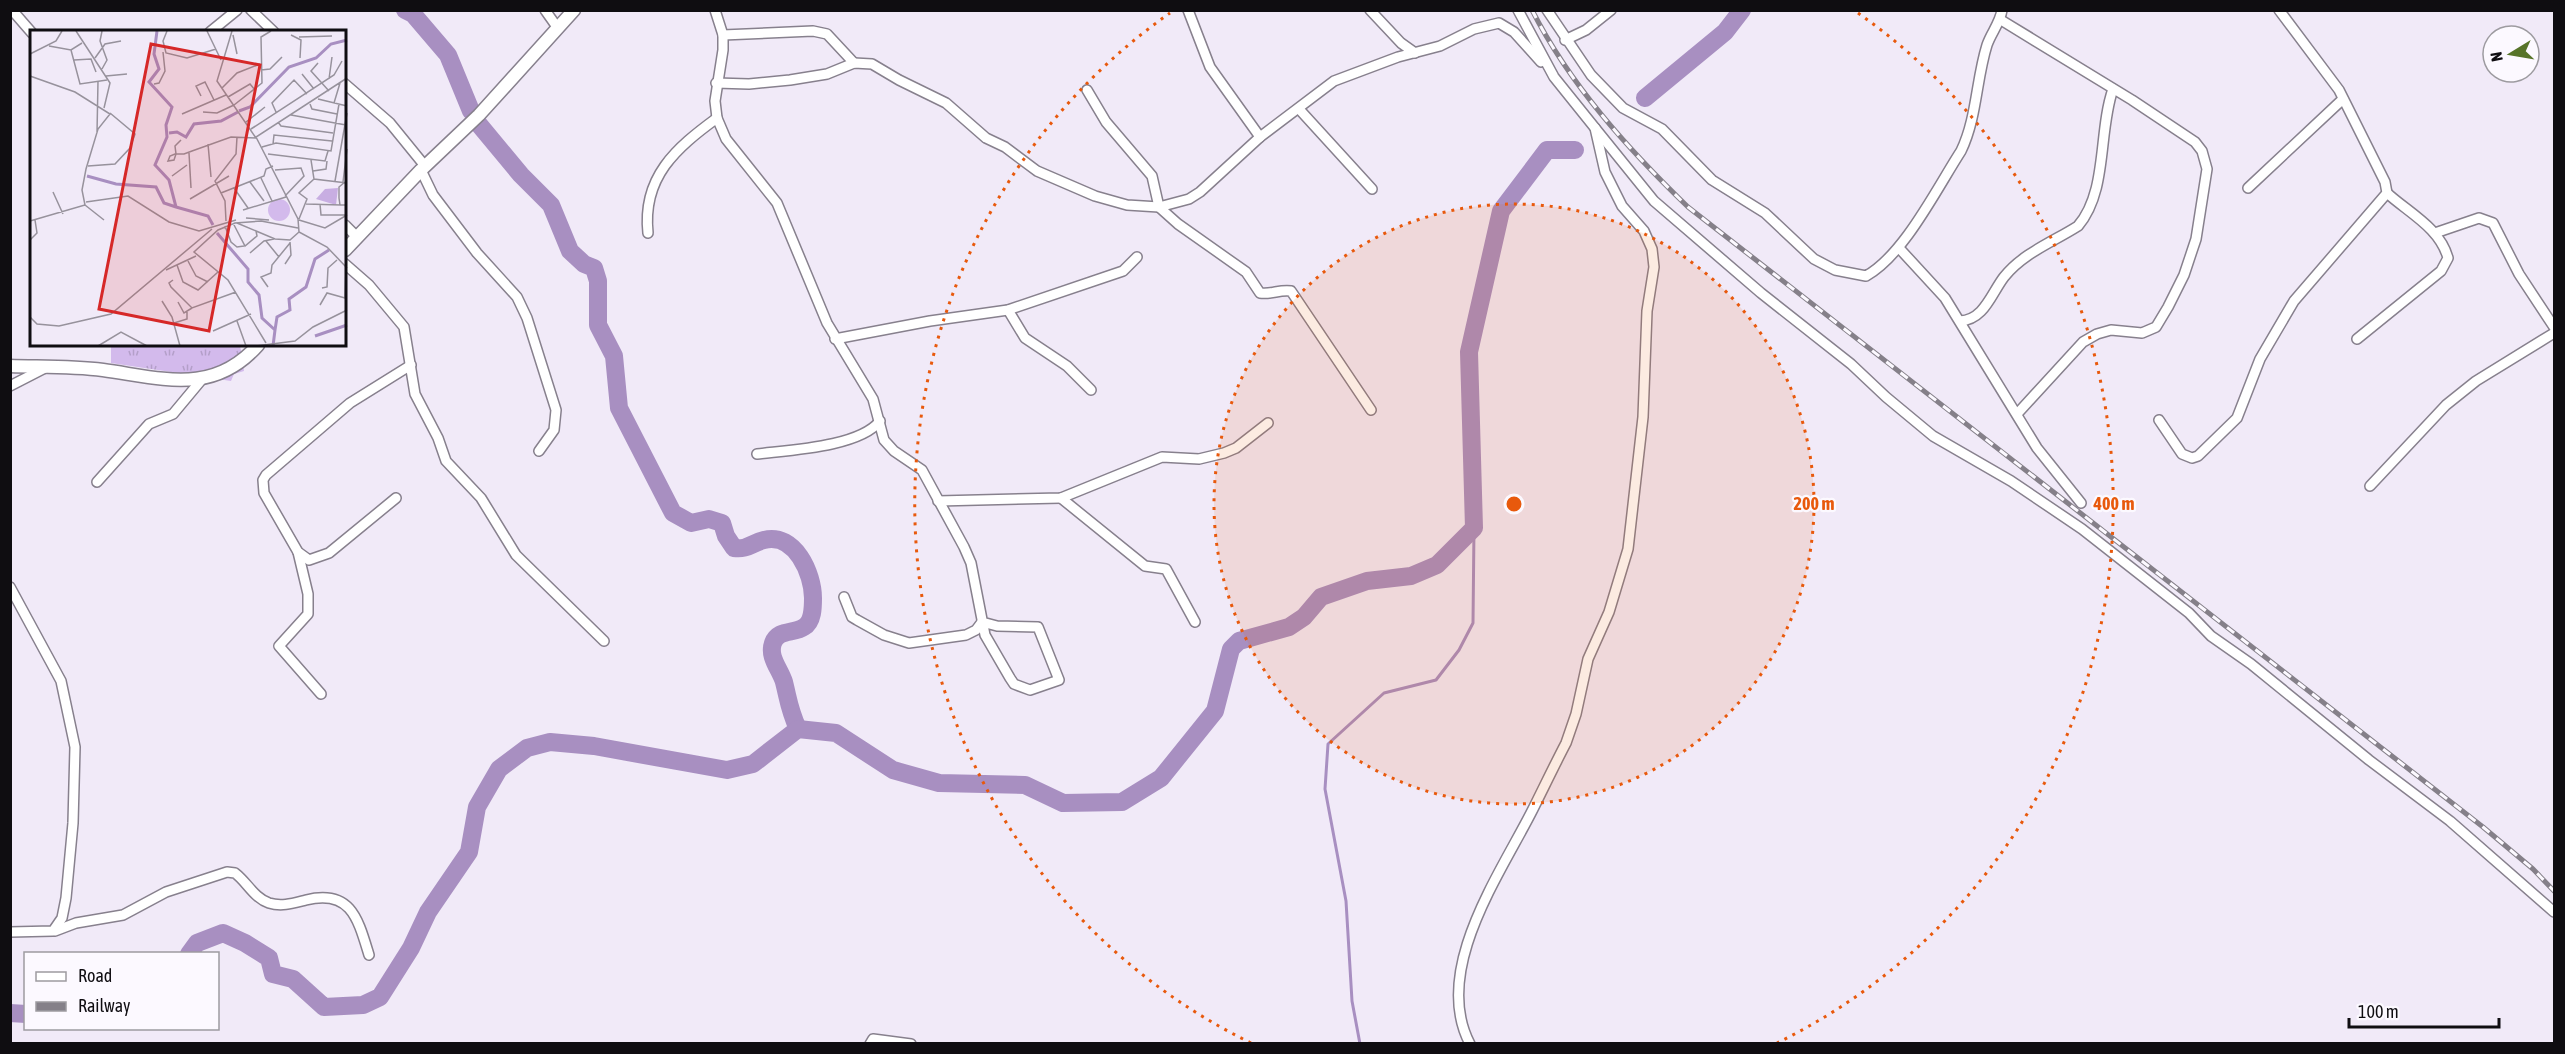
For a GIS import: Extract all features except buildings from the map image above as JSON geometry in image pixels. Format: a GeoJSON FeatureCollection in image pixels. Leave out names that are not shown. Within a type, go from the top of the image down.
{"type":"FeatureCollection","features":[{"type":"Feature","properties":{"kind":"street"},"geometry":{"type":"LineString","coordinates":[[12,10],[30,31]]}},
{"type":"Feature","properties":{"kind":"street"},"geometry":{"type":"LineString","coordinates":[[212,30],[237,10]]}},
{"type":"Feature","properties":{"kind":"street"},"geometry":{"type":"LineString","coordinates":[[251,10],[272,30]]}},
{"type":"Feature","properties":{"kind":"street"},"geometry":{"type":"LineString","coordinates":[[545,10],[557,27]]}},
{"type":"Feature","properties":{"kind":"street"},"geometry":{"type":"LineString","coordinates":[[346,249],[423,168],[479,115],[574,10]]}},
{"type":"Feature","properties":{"kind":"street"},"geometry":{"type":"LineString","coordinates":[[714,10],[723,35],[716,83],[717,118],[726,139],[777,202],[810,288],[836,339],[873,399],[889,446],[922,470],[971,563],[982,622],[992,648],[1014,684],[1030,690],[1059,680],[1038,627],[998,626],[982,622]]}},
{"type":"Feature","properties":{"kind":"street"},"geometry":{"type":"LineString","coordinates":[[1199,10],[1189,14],[1210,67],[1260,137]]}},
{"type":"Feature","properties":{"kind":"street"},"geometry":{"type":"LineString","coordinates":[[1370,10],[1401,44],[1415,53]]}},
{"type":"Feature","properties":{"kind":"street"},"geometry":{"type":"LineString","coordinates":[[1547,10],[1565,40],[1592,75],[1623,108],[1662,129],[1712,180],[1765,213],[1814,260],[1835,270],[1866,276],[1882,265],[1899,248],[1968,136],[1988,43],[2001,15],[2194,142],[2202,151],[2207,169],[2196,239],[2184,275],[2156,327],[2142,333],[2111,330],[2097,334],[2083,342],[2017,414]]}},
{"type":"Feature","properties":{"kind":"street"},"geometry":{"type":"LineString","coordinates":[[1565,40],[1586,30],[1611,10]]}},
{"type":"Feature","properties":{"kind":"street"},"geometry":{"type":"LineString","coordinates":[[2279,10],[2343,99],[2385,182],[2387,193],[2436,232],[2445,247],[2448,258],[2441,271],[2357,339]]}},
{"type":"Feature","properties":{"kind":"street"},"geometry":{"type":"LineString","coordinates":[[1520,13],[1554,77]]}},
{"type":"Feature","properties":{"kind":"street"},"geometry":{"type":"LineString","coordinates":[[716,83],[749,84],[809,77],[827,74],[854,63],[872,64],[946,103],[986,138],[1005,147],[1046,176],[1119,204],[1159,207],[1189,199],[1200,192],[1260,137],[1299,109],[1319,90],[1334,81],[1440,46],[1474,29],[1499,23],[1514,32],[1554,77],[1654,201],[1761,293],[1851,364],[1886,397],[1934,436],[2040,499],[2082,529],[2189,613],[2211,636],[2252,664],[2369,760],[2450,821],[2554,912]]}},
{"type":"Feature","properties":{"kind":"street"},"geometry":{"type":"LineString","coordinates":[[723,35],[813,31],[827,34],[854,63]]}},
{"type":"Feature","properties":{"kind":"street"},"geometry":{"type":"LineString","coordinates":[[346,85],[390,123],[423,168],[433,195],[477,253],[517,297],[527,318],[556,410],[554,430],[539,451]]}},
{"type":"Feature","properties":{"kind":"street"},"geometry":{"type":"LineString","coordinates":[[1959,321],[1975,317],[1982,310],[2015,265],[2078,226],[2085,217],[2098,173],[2107,108],[2113,89]]}},
{"type":"Feature","properties":{"kind":"street"},"geometry":{"type":"LineString","coordinates":[[1087,90],[1106,122],[1152,176],[1159,207],[1178,224],[1246,272],[1260,293],[1291,291],[1371,410]]}},
{"type":"Feature","properties":{"kind":"street"},"geometry":{"type":"LineString","coordinates":[[2248,188],[2343,99]]}},
{"type":"Feature","properties":{"kind":"street"},"geometry":{"type":"LineString","coordinates":[[1299,109],[1372,189]]}},
{"type":"Feature","properties":{"kind":"street"},"geometry":{"type":"LineString","coordinates":[[648,233],[648,212],[656,176],[671,157],[717,118]]}},
{"type":"Feature","properties":{"kind":"street"},"geometry":{"type":"LineString","coordinates":[[1470,1044],[1460,1016],[1460,996],[1469,933],[1566,743],[1576,714],[1588,659],[1609,612],[1628,549],[1642,417],[1647,311],[1654,267],[1652,249],[1644,231],[1622,206],[1612,189],[1605,172],[1595,128]]}},
{"type":"Feature","properties":{"kind":"street"},"geometry":{"type":"LineString","coordinates":[[2159,420],[2182,454],[2192,458],[2198,456],[2228,429],[2237,418],[2260,359],[2294,301],[2387,193]]}},
{"type":"Feature","properties":{"kind":"street"},"geometry":{"type":"LineString","coordinates":[[2436,232],[2479,218],[2493,223],[2519,274],[2554,327]]}},
{"type":"Feature","properties":{"kind":"street"},"geometry":{"type":"LineString","coordinates":[[346,226],[357,237]]}},
{"type":"Feature","properties":{"kind":"street"},"geometry":{"type":"LineString","coordinates":[[1899,248],[1946,298],[2037,448],[2081,503]]}},
{"type":"Feature","properties":{"kind":"street"},"geometry":{"type":"LineString","coordinates":[[836,339],[930,321],[1008,310],[1123,272],[1137,257]]}},
{"type":"Feature","properties":{"kind":"street"},"geometry":{"type":"LineString","coordinates":[[346,265],[400,321],[407,335],[415,394],[438,438],[446,461],[481,498],[516,555],[604,641]]}},
{"type":"Feature","properties":{"kind":"street"},"geometry":{"type":"LineString","coordinates":[[1008,310],[1025,338],[1067,366],[1091,390]]}},
{"type":"Feature","properties":{"kind":"street"},"geometry":{"type":"LineString","coordinates":[[2370,486],[2446,405],[2476,381],[2554,333]]}},
{"type":"Feature","properties":{"kind":"street"},"geometry":{"type":"LineString","coordinates":[[10,366],[102,370],[165,380],[203,378],[226,371],[246,359],[257,346]]}},
{"type":"Feature","properties":{"kind":"street"},"geometry":{"type":"LineString","coordinates":[[321,694],[279,646],[308,614],[308,594],[298,552],[264,493],[263,480],[350,403],[411,365]]}},
{"type":"Feature","properties":{"kind":"street"},"geometry":{"type":"LineString","coordinates":[[10,387],[47,367]]}},
{"type":"Feature","properties":{"kind":"street"},"geometry":{"type":"LineString","coordinates":[[97,482],[149,424],[174,414],[203,378]]}},
{"type":"Feature","properties":{"kind":"street"},"geometry":{"type":"LineString","coordinates":[[758,453],[831,443],[870,432],[880,421]]}},
{"type":"Feature","properties":{"kind":"street"},"geometry":{"type":"LineString","coordinates":[[938,501],[1061,498],[1162,457],[1199,459],[1224,453],[1236,448],[1268,423]]}},
{"type":"Feature","properties":{"kind":"street"},"geometry":{"type":"LineString","coordinates":[[298,552],[309,560],[323,557],[396,498]]}},
{"type":"Feature","properties":{"kind":"street"},"geometry":{"type":"LineString","coordinates":[[1061,498],[1145,566],[1166,569],[1195,622]]}},
{"type":"Feature","properties":{"kind":"street"},"geometry":{"type":"LineString","coordinates":[[10,587],[61,681],[75,741],[73,824],[66,898],[62,918],[53,931]]}},
{"type":"Feature","properties":{"kind":"street"},"geometry":{"type":"LineString","coordinates":[[844,597],[852,617],[884,635],[909,643],[966,635],[976,630],[982,622]]}},
{"type":"Feature","properties":{"kind":"street"},"geometry":{"type":"LineString","coordinates":[[10,932],[53,931],[76,923],[123,915],[166,892],[227,872],[235,873],[261,900],[271,904],[283,905],[323,897],[336,898],[348,905],[362,931],[369,955]]}},
{"type":"Feature","properties":{"kind":"street"},"geometry":{"type":"LineString","coordinates":[[870,1044],[873,1039],[911,1044]]}},
{"type":"Feature","properties":{"kind":"green space"},"geometry":{"type":"Polygon","coordinates":[[[111,346],[240,346],[244,371],[234,374],[231,381],[111,363],[111,346]]]}},
{"type":"Feature","properties":{"kind":"waterway"},"geometry":{"type":"LineString","coordinates":[[405,10],[413,14],[448,55],[471,111]]}},
{"type":"Feature","properties":{"kind":"waterway"},"geometry":{"type":"LineString","coordinates":[[1645,98],[1725,32],[1742,10]]}},
{"type":"Feature","properties":{"kind":"waterway"},"geometry":{"type":"LineString","coordinates":[[477,122],[521,175],[551,205],[570,251],[584,264],[594,268],[598,281],[598,325],[614,356],[619,408],[673,513],[691,523],[709,519],[722,523],[726,536],[734,548],[746,547],[764,540],[775,539],[785,542],[800,557],[806,567],[812,588],[811,618],[804,627],[782,634],[775,639],[772,648],[773,658],[784,682],[798,729]]}},
{"type":"Feature","properties":{"kind":"waterway"},"geometry":{"type":"LineString","coordinates":[[190,952],[197,943],[223,933],[269,958],[273,974],[293,979],[324,1007],[363,1005],[380,997],[411,948],[428,912],[469,852],[477,807],[499,769],[527,748],[550,742],[594,746],[727,770],[753,764],[798,729],[836,733],[893,770],[939,783],[1025,785],[1063,803],[1122,802],[1161,778],[1215,711],[1231,649],[1239,641],[1289,627],[1304,617],[1321,597],[1367,581],[1411,576],[1437,565],[1474,528],[1469,352],[1501,211],[1547,150],[1575,150]]}},
{"type":"Feature","properties":{"kind":"waterway"},"geometry":{"type":"LineString","coordinates":[[1360,1044],[1352,1001],[1346,901],[1325,789],[1328,744],[1384,693],[1436,680],[1459,650],[1473,623],[1474,528]]}},
{"type":"Feature","properties":{"kind":"waterway"},"geometry":{"type":"LineString","coordinates":[[10,1013],[24,1014]]}},
{"type":"Feature","properties":{"kind":"railway"},"geometry":{"type":"LineString","coordinates":[[1532,10],[1547,38],[1582,90],[1622,139],[1688,207],[2483,827],[2533,869],[2554,891]]}}]}
